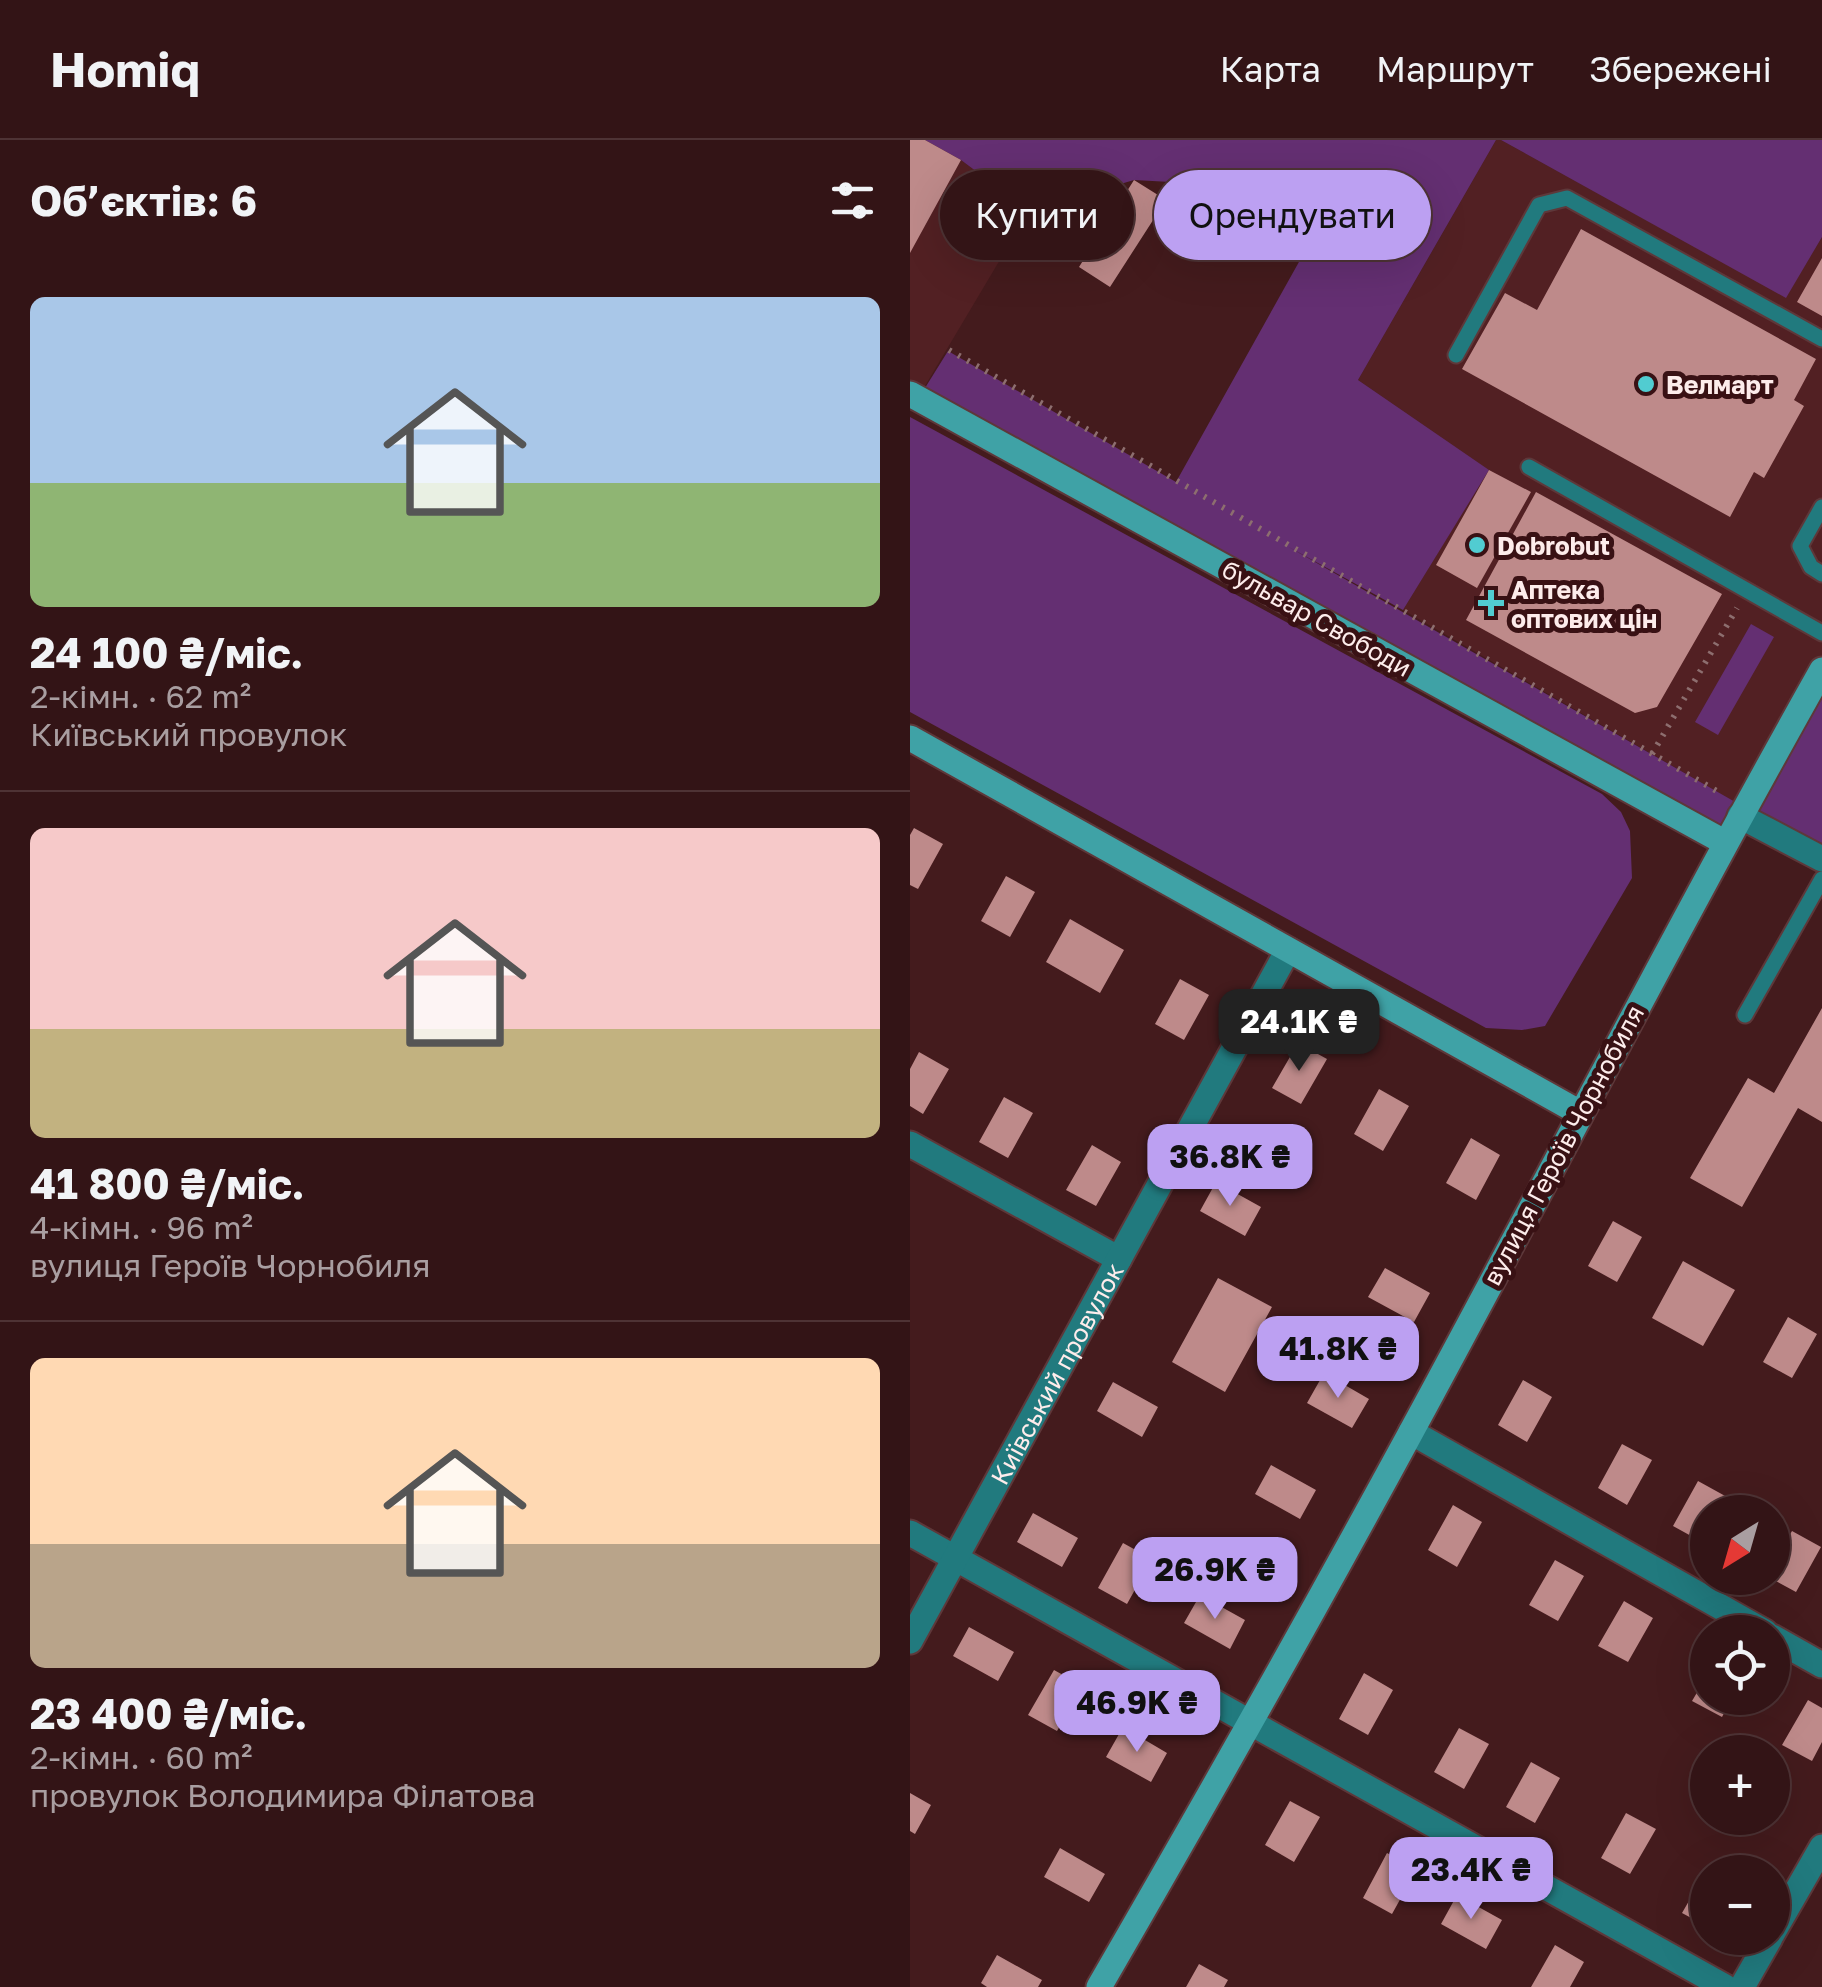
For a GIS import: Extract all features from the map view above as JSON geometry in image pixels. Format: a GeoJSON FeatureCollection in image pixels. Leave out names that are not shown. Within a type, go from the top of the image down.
{"type":"FeatureCollection","features":[{"type":"Feature","properties":{"kind":"street","name":"бульвар Свободи"},"geometry":{"type":"LineString","coordinates":[[910,394],[1724,842]]}},
{"type":"Feature","properties":{"kind":"street","name":"вулиця Героїв Чорнобиля"},"geometry":{"type":"LineString","coordinates":[[1099,1987],[1252,1722],[1411,1432],[1724,842],[1822,670]]}},
{"type":"Feature","properties":{"kind":"street"},"geometry":{"type":"LineString","coordinates":[[910,738],[1580,1112]]}},
{"type":"Feature","properties":{"kind":"street"},"geometry":{"type":"LineString","coordinates":[[1742,812],[1822,859]]}},
{"type":"Feature","properties":{"kind":"street","name":"Київський провулок"},"geometry":{"type":"LineString","coordinates":[[910,1640],[1288,950]]}},
{"type":"Feature","properties":{"kind":"street"},"geometry":{"type":"LineString","coordinates":[[910,1144],[1119,1259]]}},
{"type":"Feature","properties":{"kind":"street"},"geometry":{"type":"LineString","coordinates":[[1411,1432],[1735,1615]]}},
{"type":"Feature","properties":{"kind":"street"},"geometry":{"type":"LineString","coordinates":[[910,1534],[1725,1987]]}},
{"type":"Feature","properties":{"kind":"street"},"geometry":{"type":"LineString","coordinates":[[1790,1647],[1822,1665]]}},
{"type":"Feature","properties":{"kind":"street"},"geometry":{"type":"LineString","coordinates":[[1790,1904],[1822,1848]]}},
{"type":"Feature","properties":{"kind":"street"},"geometry":{"type":"LineString","coordinates":[[1742,1987],[1761,1955]]}},
{"type":"Feature","properties":{"kind":"lane"},"geometry":{"type":"LineString","coordinates":[[1456,355],[1539,205],[1567,198],[1822,338]]}},
{"type":"Feature","properties":{"kind":"lane"},"geometry":{"type":"LineString","coordinates":[[1529,467],[1822,634]]}},
{"type":"Feature","properties":{"kind":"lane"},"geometry":{"type":"LineString","coordinates":[[1822,507],[1800,546],[1810,567],[1822,574]]}},
{"type":"Feature","properties":{"kind":"lane"},"geometry":{"type":"LineString","coordinates":[[1745,1014],[1822,880]]}},
{"type":"Feature","properties":{"kind":"path"},"geometry":{"type":"LineString","coordinates":[[948,350],[1652,754],[1742,812]]}},
{"type":"Feature","properties":{"kind":"path"},"geometry":{"type":"LineString","coordinates":[[1652,754],[1739,605],[1752,603]]}},
{"type":"Feature","properties":{"kind":"shaded area"},"geometry":{"type":"Polygon","coordinates":[[[910,140],[925,140],[974,170],[940,170],[940,260],[1000,260],[919,396],[910,391],[910,140]]]}},
{"type":"Feature","properties":{"kind":"shaded area"},"geometry":{"type":"Polygon","coordinates":[[[925,140],[1496,140],[1431,253],[1431,170],[1154,170],[1154,181],[1134,180],[1134,170],[974,170],[925,140]]]}},
{"type":"Feature","properties":{"kind":"shaded area"},"geometry":{"type":"Polygon","coordinates":[[[1496,140],[1786,297],[1822,237],[1822,684],[1745,808],[1403,610],[1488,470],[1358,380],[1427,260],[1431,260],[1431,253],[1496,140]]]}},
{"type":"Feature","properties":{"kind":"shaded area"},"geometry":{"type":"Polygon","coordinates":[[[1501,140],[1822,140],[1822,237],[1786,298],[1501,140]]]}},
{"type":"Feature","properties":{"kind":"shaded area"},"geometry":{"type":"Polygon","coordinates":[[[1300,260],[1427,260],[1358,380],[1489,470],[1403,610],[1287,546],[1744,807],[1822,684],[1822,850],[1745,808],[1724,842],[920,396],[948,351],[1176,482],[1300,260]]]}},
{"type":"Feature","properties":{"kind":"shaded area"},"geometry":{"type":"Polygon","coordinates":[[[910,417],[1602,794],[1621,812],[1630,831],[1632,878],[1545,1026],[1522,1030],[1486,1028],[910,712],[910,417]]]}},
{"type":"Feature","properties":{"kind":"shaded area"},"geometry":{"type":"Polygon","coordinates":[[[1751,624],[1774,637],[1718,735],[1695,722],[1751,624]]]}},
{"type":"Feature","properties":{"kind":"building"},"geometry":{"type":"Polygon","coordinates":[[[910,140],[925,140],[961,160],[956,170],[940,170],[940,198],[910,253],[910,140]]]}},
{"type":"Feature","properties":{"kind":"building"},"geometry":{"type":"Polygon","coordinates":[[[1134,180],[1154,192],[1154,219],[1134,250],[1134,180]]]}},
{"type":"Feature","properties":{"kind":"building","name":"Велмарт"},"geometry":{"type":"Polygon","coordinates":[[[1581,229],[1816,359],[1794,400],[1804,406],[1764,478],[1754,472],[1730,517],[1462,369],[1505,293],[1537,310],[1581,229]]]}},
{"type":"Feature","properties":{"kind":"building"},"geometry":{"type":"Polygon","coordinates":[[[1822,258],[1822,316],[1797,302],[1822,258]]]}},
{"type":"Feature","properties":{"kind":"building"},"geometry":{"type":"Polygon","coordinates":[[[1083,260],[1127,260],[1110,287],[1079,267],[1083,260]]]}},
{"type":"Feature","properties":{"kind":"building"},"geometry":{"type":"Polygon","coordinates":[[[1489,470],[1531,492],[1477,588],[1436,565],[1489,470]]]}},
{"type":"Feature","properties":{"kind":"building"},"geometry":{"type":"Polygon","coordinates":[[[1536,492],[1722,594],[1657,707],[1635,713],[1466,620],[1536,492]]]}},
{"type":"Feature","properties":{"kind":"building"},"geometry":{"type":"Polygon","coordinates":[[[914,828],[943,844],[918,889],[910,885],[910,835],[914,828]]]}},
{"type":"Feature","properties":{"kind":"building"},"geometry":{"type":"Polygon","coordinates":[[[1006,876],[1035,892],[1010,937],[981,921],[1006,876]]]}},
{"type":"Feature","properties":{"kind":"building"},"geometry":{"type":"Polygon","coordinates":[[[1070,919],[1124,950],[1100,993],[1046,962],[1070,919]]]}},
{"type":"Feature","properties":{"kind":"building"},"geometry":{"type":"Polygon","coordinates":[[[1180,979],[1209,995],[1184,1040],[1155,1024],[1180,979]]]}},
{"type":"Feature","properties":{"kind":"building"},"geometry":{"type":"Polygon","coordinates":[[[1822,1008],[1822,1122],[1798,1108],[1742,1207],[1690,1178],[1748,1078],[1774,1093],[1822,1008]]]}},
{"type":"Feature","properties":{"kind":"building"},"geometry":{"type":"Polygon","coordinates":[[[1298,1043],[1327,1059],[1301,1104],[1272,1088],[1298,1043]]]}},
{"type":"Feature","properties":{"kind":"building"},"geometry":{"type":"Polygon","coordinates":[[[919,1052],[949,1069],[923,1114],[910,1106],[910,1069],[919,1052]]]}},
{"type":"Feature","properties":{"kind":"building"},"geometry":{"type":"Polygon","coordinates":[[[1379,1089],[1409,1106],[1383,1151],[1354,1134],[1379,1089]]]}},
{"type":"Feature","properties":{"kind":"building"},"geometry":{"type":"Polygon","coordinates":[[[1004,1097],[1033,1113],[1008,1158],[979,1142],[1004,1097]]]}},
{"type":"Feature","properties":{"kind":"building"},"geometry":{"type":"Polygon","coordinates":[[[1471,1138],[1500,1155],[1476,1200],[1446,1183],[1471,1138]]]}},
{"type":"Feature","properties":{"kind":"building"},"geometry":{"type":"Polygon","coordinates":[[[1092,1145],[1121,1162],[1096,1206],[1066,1190],[1092,1145]]]}},
{"type":"Feature","properties":{"kind":"building"},"geometry":{"type":"Polygon","coordinates":[[[1216,1182],[1261,1207],[1245,1236],[1200,1211],[1216,1182]]]}},
{"type":"Feature","properties":{"kind":"building"},"geometry":{"type":"Polygon","coordinates":[[[1613,1221],[1642,1237],[1617,1282],[1588,1266],[1613,1221]]]}},
{"type":"Feature","properties":{"kind":"building"},"geometry":{"type":"Polygon","coordinates":[[[1683,1261],[1735,1290],[1703,1346],[1652,1318],[1683,1261]]]}},
{"type":"Feature","properties":{"kind":"building"},"geometry":{"type":"Polygon","coordinates":[[[1385,1268],[1430,1293],[1414,1322],[1368,1297],[1385,1268]]]}},
{"type":"Feature","properties":{"kind":"building"},"geometry":{"type":"Polygon","coordinates":[[[1218,1278],[1272,1307],[1225,1392],[1172,1362],[1218,1278]]]}},
{"type":"Feature","properties":{"kind":"building"},"geometry":{"type":"Polygon","coordinates":[[[1788,1317],[1817,1334],[1792,1378],[1763,1362],[1788,1317]]]}},
{"type":"Feature","properties":{"kind":"building"},"geometry":{"type":"Polygon","coordinates":[[[1324,1373],[1369,1399],[1352,1428],[1307,1403],[1324,1373]]]}},
{"type":"Feature","properties":{"kind":"building"},"geometry":{"type":"Polygon","coordinates":[[[1523,1380],[1552,1397],[1527,1442],[1498,1425],[1523,1380]]]}},
{"type":"Feature","properties":{"kind":"building"},"geometry":{"type":"Polygon","coordinates":[[[1113,1382],[1158,1407],[1142,1437],[1097,1411],[1113,1382]]]}},
{"type":"Feature","properties":{"kind":"building"},"geometry":{"type":"Polygon","coordinates":[[[1622,1444],[1652,1460],[1627,1505],[1598,1488],[1622,1444]]]}},
{"type":"Feature","properties":{"kind":"building"},"geometry":{"type":"Polygon","coordinates":[[[1271,1465],[1316,1490],[1300,1519],[1255,1494],[1271,1465]]]}},
{"type":"Feature","properties":{"kind":"building"},"geometry":{"type":"Polygon","coordinates":[[[1698,1481],[1723,1495],[1690,1495],[1698,1481]]]}},
{"type":"Feature","properties":{"kind":"building"},"geometry":{"type":"Polygon","coordinates":[[[1690,1495],[1690,1535],[1673,1526],[1690,1495]]]}},
{"type":"Feature","properties":{"kind":"building"},"geometry":{"type":"Polygon","coordinates":[[[1453,1505],[1482,1522],[1457,1567],[1428,1550],[1453,1505]]]}},
{"type":"Feature","properties":{"kind":"building"},"geometry":{"type":"Polygon","coordinates":[[[1033,1513],[1078,1538],[1062,1567],[1017,1542],[1033,1513]]]}},
{"type":"Feature","properties":{"kind":"building"},"geometry":{"type":"Polygon","coordinates":[[[1792,1531],[1821,1547],[1796,1592],[1790,1589],[1792,1531]]]}},
{"type":"Feature","properties":{"kind":"building"},"geometry":{"type":"Polygon","coordinates":[[[1123,1543],[1152,1559],[1127,1604],[1098,1588],[1123,1543]]]}},
{"type":"Feature","properties":{"kind":"building"},"geometry":{"type":"Polygon","coordinates":[[[1555,1560],[1584,1576],[1558,1621],[1529,1605],[1555,1560]]]}},
{"type":"Feature","properties":{"kind":"building"},"geometry":{"type":"Polygon","coordinates":[[[1200,1595],[1245,1620],[1230,1649],[1184,1623],[1200,1595]]]}},
{"type":"Feature","properties":{"kind":"building"},"geometry":{"type":"Polygon","coordinates":[[[1624,1601],[1653,1618],[1628,1662],[1598,1646],[1624,1601]]]}},
{"type":"Feature","properties":{"kind":"building"},"geometry":{"type":"Polygon","coordinates":[[[969,1627],[1014,1652],[998,1681],[953,1656],[969,1627]]]}},
{"type":"Feature","properties":{"kind":"building"},"geometry":{"type":"Polygon","coordinates":[[[1054,1670],[1083,1686],[1057,1731],[1028,1715],[1054,1670]]]}},
{"type":"Feature","properties":{"kind":"building"},"geometry":{"type":"Polygon","coordinates":[[[1364,1673],[1393,1690],[1368,1735],[1339,1719],[1364,1673]]]}},
{"type":"Feature","properties":{"kind":"building"},"geometry":{"type":"Polygon","coordinates":[[[1808,1700],[1822,1708],[1822,1742],[1812,1761],[1790,1749],[1788,1735],[1808,1700]]]}},
{"type":"Feature","properties":{"kind":"building"},"geometry":{"type":"Polygon","coordinates":[[[1123,1727],[1167,1753],[1151,1782],[1106,1757],[1123,1727]]]}},
{"type":"Feature","properties":{"kind":"building"},"geometry":{"type":"Polygon","coordinates":[[[1459,1728],[1489,1744],[1464,1789],[1434,1772],[1459,1728]]]}},
{"type":"Feature","properties":{"kind":"building"},"geometry":{"type":"Polygon","coordinates":[[[1531,1762],[1560,1778],[1535,1823],[1506,1807],[1531,1762]]]}},
{"type":"Feature","properties":{"kind":"building"},"geometry":{"type":"Polygon","coordinates":[[[910,1793],[931,1805],[915,1834],[910,1831],[910,1793]]]}},
{"type":"Feature","properties":{"kind":"building"},"geometry":{"type":"Polygon","coordinates":[[[1290,1801],[1320,1817],[1294,1862],[1265,1845],[1290,1801]]]}},
{"type":"Feature","properties":{"kind":"building"},"geometry":{"type":"Polygon","coordinates":[[[1626,1813],[1656,1829],[1630,1874],[1601,1858],[1626,1813]]]}},
{"type":"Feature","properties":{"kind":"building"},"geometry":{"type":"Polygon","coordinates":[[[1060,1848],[1105,1874],[1089,1902],[1044,1877],[1060,1848]]]}},
{"type":"Feature","properties":{"kind":"building"},"geometry":{"type":"Polygon","coordinates":[[[1387,1853],[1417,1869],[1392,1914],[1363,1898],[1387,1853]]]}},
{"type":"Feature","properties":{"kind":"building"},"geometry":{"type":"Polygon","coordinates":[[[1457,1895],[1502,1920],[1486,1949],[1441,1924],[1457,1895]]]}},
{"type":"Feature","properties":{"kind":"building"},"geometry":{"type":"Polygon","coordinates":[[[1690,1899],[1690,1917],[1682,1913],[1690,1899]]]}},
{"type":"Feature","properties":{"kind":"building"},"geometry":{"type":"Polygon","coordinates":[[[1555,1945],[1584,1962],[1570,1987],[1531,1987],[1555,1945]]]}},
{"type":"Feature","properties":{"kind":"building"},"geometry":{"type":"Polygon","coordinates":[[[997,1955],[1042,1980],[1038,1987],[987,1987],[981,1983],[997,1955]]]}},
{"type":"Feature","properties":{"kind":"building"},"geometry":{"type":"Polygon","coordinates":[[[1199,1964],[1228,1980],[1224,1987],[1186,1987],[1199,1964]]]}},
{"type":"Feature","properties":{"kind":"place","name":"Велмарт"},"geometry":{"type":"Point","coordinates":[1646,384]}},
{"type":"Feature","properties":{"kind":"place","name":"Dobrobut"},"geometry":{"type":"Point","coordinates":[1477,545]}},
{"type":"Feature","properties":{"kind":"place","name":"Аптека оптових цін"},"geometry":{"type":"Point","coordinates":[1491,603]}}]}
